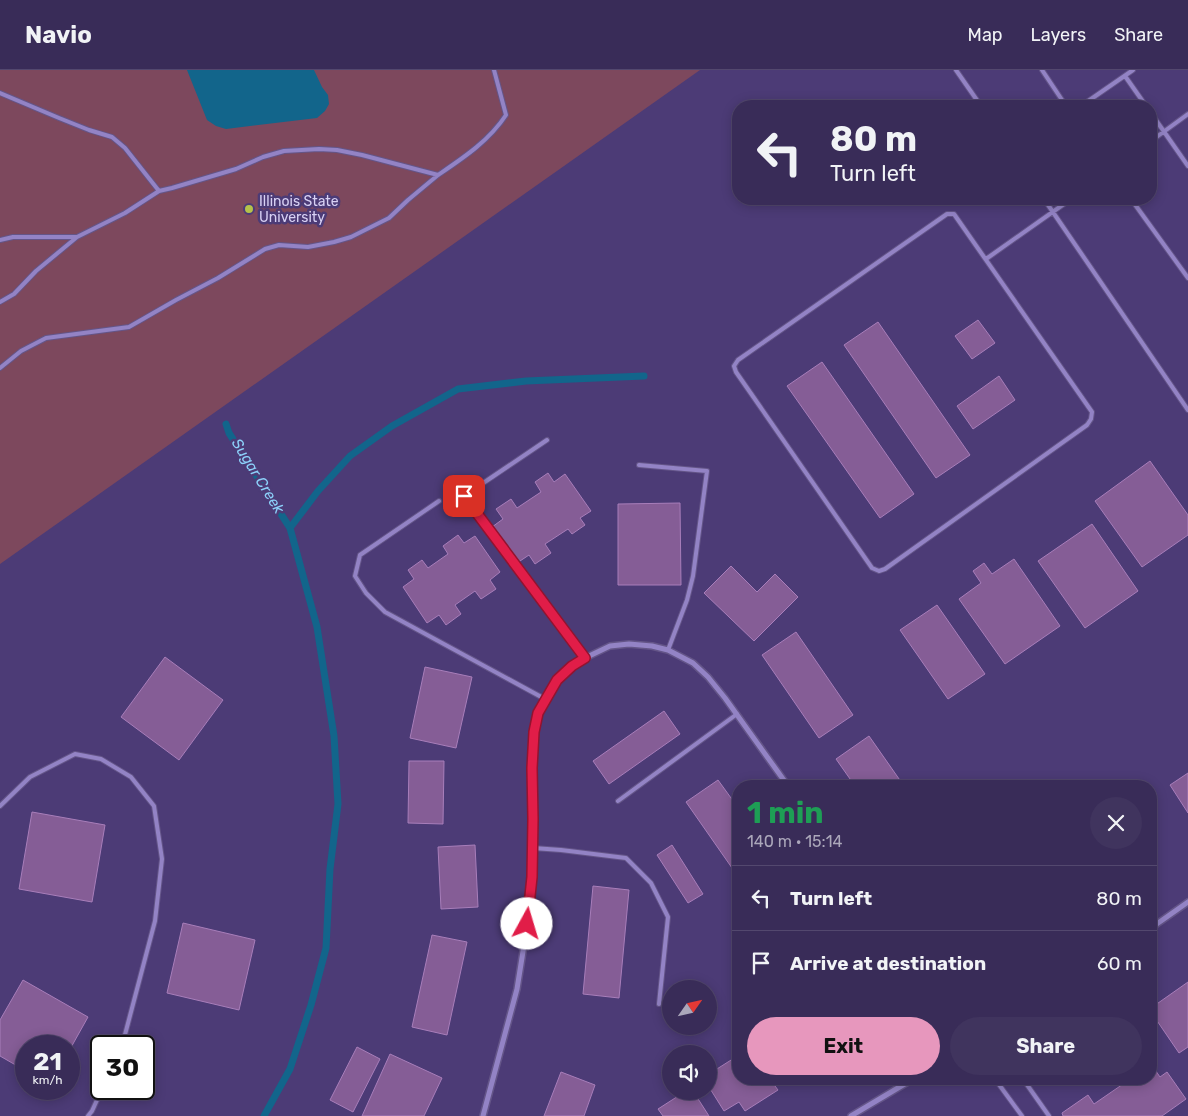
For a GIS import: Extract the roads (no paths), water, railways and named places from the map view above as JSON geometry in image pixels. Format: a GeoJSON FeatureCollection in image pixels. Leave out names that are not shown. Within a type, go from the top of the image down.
{"type":"FeatureCollection","features":[{"type":"Feature","properties":{"kind":"street"},"geometry":{"type":"LineString","coordinates":[[483,1116],[517,989],[525,940],[532,877],[532,768],[538,713],[557,680],[572,666],[610,646],[629,644],[652,646],[668,650],[693,663],[708,677],[784,780]]}},
{"type":"Feature","properties":{"kind":"street"},"geometry":{"type":"LineString","coordinates":[[1157,924],[1188,902]]}},
{"type":"Feature","properties":{"kind":"street"},"geometry":{"type":"LineString","coordinates":[[851,1116],[903,1085]]}},
{"type":"Feature","properties":{"kind":"lane"},"geometry":{"type":"LineString","coordinates":[[0,368],[21,351],[46,338],[129,327],[218,278],[265,249],[279,245],[308,247],[352,238],[389,218],[438,175],[470,153],[506,115],[494,70]]}},
{"type":"Feature","properties":{"kind":"lane"},"geometry":{"type":"LineString","coordinates":[[956,70],[977,100]]}},
{"type":"Feature","properties":{"kind":"lane"},"geometry":{"type":"LineString","coordinates":[[1042,70],[1062,100]]}},
{"type":"Feature","properties":{"kind":"lane"},"geometry":{"type":"LineString","coordinates":[[1090,100],[1133,70]]}},
{"type":"Feature","properties":{"kind":"lane"},"geometry":{"type":"LineString","coordinates":[[1125,76],[1142,100]]}},
{"type":"Feature","properties":{"kind":"lane"},"geometry":{"type":"LineString","coordinates":[[0,93],[89,130],[112,137],[125,148],[159,191]]}},
{"type":"Feature","properties":{"kind":"lane"},"geometry":{"type":"LineString","coordinates":[[1157,137],[1188,114]]}},
{"type":"Feature","properties":{"kind":"lane"},"geometry":{"type":"LineString","coordinates":[[1157,122],[1188,166]]}},
{"type":"Feature","properties":{"kind":"lane"},"geometry":{"type":"LineString","coordinates":[[0,302],[14,294],[36,271],[77,237],[125,213],[159,191],[236,169],[263,157],[284,151],[337,150],[438,175]]}},
{"type":"Feature","properties":{"kind":"lane"},"geometry":{"type":"LineString","coordinates":[[1048,205],[1188,410]]}},
{"type":"Feature","properties":{"kind":"lane"},"geometry":{"type":"LineString","coordinates":[[986,259],[1063,205]]}},
{"type":"Feature","properties":{"kind":"lane"},"geometry":{"type":"LineString","coordinates":[[1135,205],[1188,278]]}},
{"type":"Feature","properties":{"kind":"lane"},"geometry":{"type":"LineString","coordinates":[[947,214],[954,214],[986,259],[1092,412],[1091,419],[1070,437],[885,569],[879,571],[872,568],[736,372],[734,366],[738,360],[947,214]]}},
{"type":"Feature","properties":{"kind":"lane"},"geometry":{"type":"LineString","coordinates":[[0,240],[13,237],[77,237]]}},
{"type":"Feature","properties":{"kind":"lane"},"geometry":{"type":"LineString","coordinates":[[547,440],[464,496],[585,658]]}},
{"type":"Feature","properties":{"kind":"lane"},"geometry":{"type":"LineString","coordinates":[[639,465],[707,471],[693,576],[687,600],[668,650]]}},
{"type":"Feature","properties":{"kind":"lane"},"geometry":{"type":"LineString","coordinates":[[439,500],[360,555],[355,576],[366,593],[386,612],[545,699]]}},
{"type":"Feature","properties":{"kind":"lane"},"geometry":{"type":"LineString","coordinates":[[618,801],[737,714]]}},
{"type":"Feature","properties":{"kind":"lane"},"geometry":{"type":"LineString","coordinates":[[0,806],[30,777],[75,754],[101,758],[131,777],[154,806],[162,859],[155,921],[125,1035]]}},
{"type":"Feature","properties":{"kind":"lane"},"geometry":{"type":"LineString","coordinates":[[533,848],[626,858],[651,883],[668,917],[659,1004]]}},
{"type":"Feature","properties":{"kind":"lane"},"geometry":{"type":"LineString","coordinates":[[999,1085],[1022,1116]]}},
{"type":"Feature","properties":{"kind":"lane"},"geometry":{"type":"LineString","coordinates":[[1027,1085],[1049,1116]]}},
{"type":"Feature","properties":{"kind":"lane"},"geometry":{"type":"LineString","coordinates":[[88,1116],[97,1100]]}},
{"type":"Feature","properties":{"kind":"water"},"geometry":{"type":"Polygon","coordinates":[[[187,70],[314,70],[328,95],[329,104],[325,111],[317,118],[226,129],[216,126],[207,120],[187,70]]]}},
{"type":"Feature","properties":{"kind":"waterway"},"geometry":{"type":"LineString","coordinates":[[264,1116],[290,1069],[311,1005],[326,948],[330,869],[338,804],[334,736],[317,627],[290,528],[318,491],[350,456],[392,426],[458,389],[526,381],[644,376]]}},
{"type":"Feature","properties":{"kind":"waterway","name":"Sugar Creek"},"geometry":{"type":"LineString","coordinates":[[226,424],[229,433],[290,528]]}},
{"type":"Feature","properties":{"kind":"place","name":"Illinois State University"},"geometry":{"type":"Point","coordinates":[249,209]}}]}
